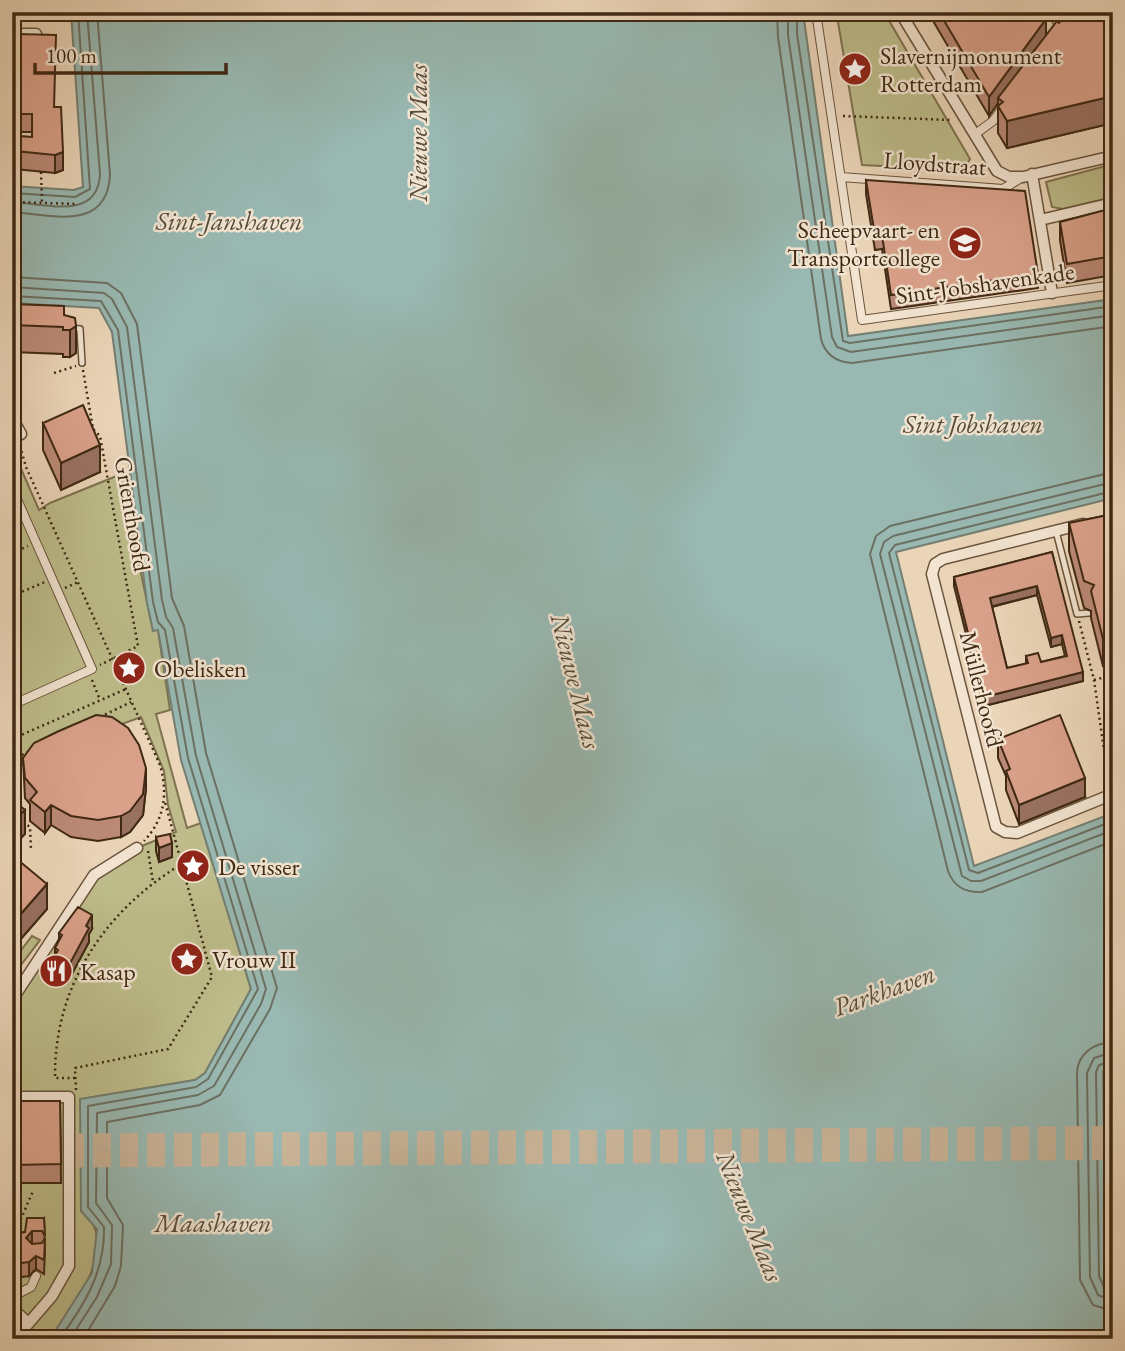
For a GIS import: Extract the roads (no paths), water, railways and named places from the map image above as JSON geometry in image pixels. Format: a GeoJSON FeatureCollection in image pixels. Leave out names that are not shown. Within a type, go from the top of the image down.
{"type":"FeatureCollection","features":[{"type":"Feature","properties":{"kind":"street","name":"Lloydstraat"},"geometry":{"type":"LineString","coordinates":[[901,12],[997,171],[1009,177],[1028,175],[1113,156]]}},
{"type":"Feature","properties":{"kind":"street"},"geometry":{"type":"LineString","coordinates":[[1095,17],[1108,12],[1113,23]]}},
{"type":"Feature","properties":{"kind":"street"},"geometry":{"type":"LineString","coordinates":[[815,13],[841,177]]}},
{"type":"Feature","properties":{"kind":"street"},"geometry":{"type":"LineString","coordinates":[[12,33],[36,34]]}},
{"type":"Feature","properties":{"kind":"street"},"geometry":{"type":"LineString","coordinates":[[974,135],[993,121],[1008,101]]}},
{"type":"Feature","properties":{"kind":"street","name":"Lloydstraat"},"geometry":{"type":"LineString","coordinates":[[841,177],[1003,189],[1028,175]]}},
{"type":"Feature","properties":{"kind":"street"},"geometry":{"type":"LineString","coordinates":[[1028,175],[1040,220],[1052,293]]}},
{"type":"Feature","properties":{"kind":"street","name":"Sint-Jobshavenkade"},"geometry":{"type":"LineString","coordinates":[[841,177],[862,320],[1113,285]]}},
{"type":"Feature","properties":{"kind":"street"},"geometry":{"type":"LineString","coordinates":[[1040,220],[1113,203]]}},
{"type":"Feature","properties":{"kind":"street"},"geometry":{"type":"LineString","coordinates":[[12,418],[21,434]]}},
{"type":"Feature","properties":{"kind":"street"},"geometry":{"type":"LineString","coordinates":[[12,488],[91,673],[12,705]]}},
{"type":"Feature","properties":{"kind":"street"},"geometry":{"type":"LineString","coordinates":[[1056,531],[1090,523]]}},
{"type":"Feature","properties":{"kind":"street","name":"Müllerhoofd"},"geometry":{"type":"LineString","coordinates":[[1056,531],[935,564],[932,574],[995,824],[1005,832],[1017,833],[1113,794]]}},
{"type":"Feature","properties":{"kind":"street"},"geometry":{"type":"LineString","coordinates":[[12,1000],[94,875],[137,848]]}},
{"type":"Feature","properties":{"kind":"street"},"geometry":{"type":"LineString","coordinates":[[12,1097],[69,1097],[69,1266],[52,1296],[15,1339]]}},
{"type":"Feature","properties":{"kind":"street"},"geometry":{"type":"LineString","coordinates":[[12,1297],[31,1287],[36,1276]]}},
{"type":"Feature","properties":{"kind":"street"},"geometry":{"type":"LineString","coordinates":[[12,1308],[28,1323]]}},
{"type":"Feature","properties":{"kind":"lane"},"geometry":{"type":"LineString","coordinates":[[66,328],[80,328],[82,363]]}},
{"type":"Feature","properties":{"kind":"lane"},"geometry":{"type":"LineString","coordinates":[[1056,531],[1077,614],[1089,612]]}},
{"type":"Feature","properties":{"kind":"water"},"geometry":{"type":"Polygon","coordinates":[[[71,12],[803,12],[848,336],[1113,299],[1113,498],[896,552],[974,866],[1113,813],[1113,1067],[1103,1071],[1106,1276],[1113,1291],[1113,1339],[50,1339],[92,1273],[97,1229],[81,1211],[80,1099],[195,1080],[205,1073],[251,989],[181,760],[158,630],[153,631],[147,603],[112,332],[99,308],[12,303],[12,186],[74,190],[83,187],[71,12]]]}},
{"type":"Feature","properties":{"kind":"tunnel"},"geometry":{"type":"LineString","coordinates":[[12,1143],[1113,1135]]}},
{"type":"Feature","properties":{"kind":"tunnel"},"geometry":{"type":"LineString","coordinates":[[12,1159],[1113,1151]]}},
{"type":"Feature","properties":{"kind":"place","name":"Slavernijmonument Rotterdam"},"geometry":{"type":"Point","coordinates":[855,69]}},
{"type":"Feature","properties":{"kind":"place","name":"Scheepvaart- en Transportcollege"},"geometry":{"type":"Point","coordinates":[965,243]}},
{"type":"Feature","properties":{"kind":"place","name":"Obelisken"},"geometry":{"type":"Point","coordinates":[129,668]}},
{"type":"Feature","properties":{"kind":"place","name":"De visser"},"geometry":{"type":"Point","coordinates":[193,866]}},
{"type":"Feature","properties":{"kind":"place","name":"Vrouw II"},"geometry":{"type":"Point","coordinates":[187,959]}},
{"type":"Feature","properties":{"kind":"place","name":"Kasap"},"geometry":{"type":"Point","coordinates":[56,971]}},
{"type":"Feature","properties":{"kind":"water label","name":"Nieuwe Maas"},"geometry":{"type":"Point","coordinates":[418,133]}},
{"type":"Feature","properties":{"kind":"water label","name":"Sint-Janshaven"},"geometry":{"type":"Point","coordinates":[229,221]}},
{"type":"Feature","properties":{"kind":"water label","name":"Sint Jobshaven"},"geometry":{"type":"Point","coordinates":[973,424]}},
{"type":"Feature","properties":{"kind":"water label","name":"Nieuwe Maas"},"geometry":{"type":"Point","coordinates":[576,681]}},
{"type":"Feature","properties":{"kind":"water label","name":"Parkhaven"},"geometry":{"type":"Point","coordinates":[884,990]}},
{"type":"Feature","properties":{"kind":"water label","name":"Nieuwe Maas"},"geometry":{"type":"Point","coordinates":[750,1216]}},
{"type":"Feature","properties":{"kind":"water label","name":"Maashaven"},"geometry":{"type":"Point","coordinates":[213,1223]}}]}
